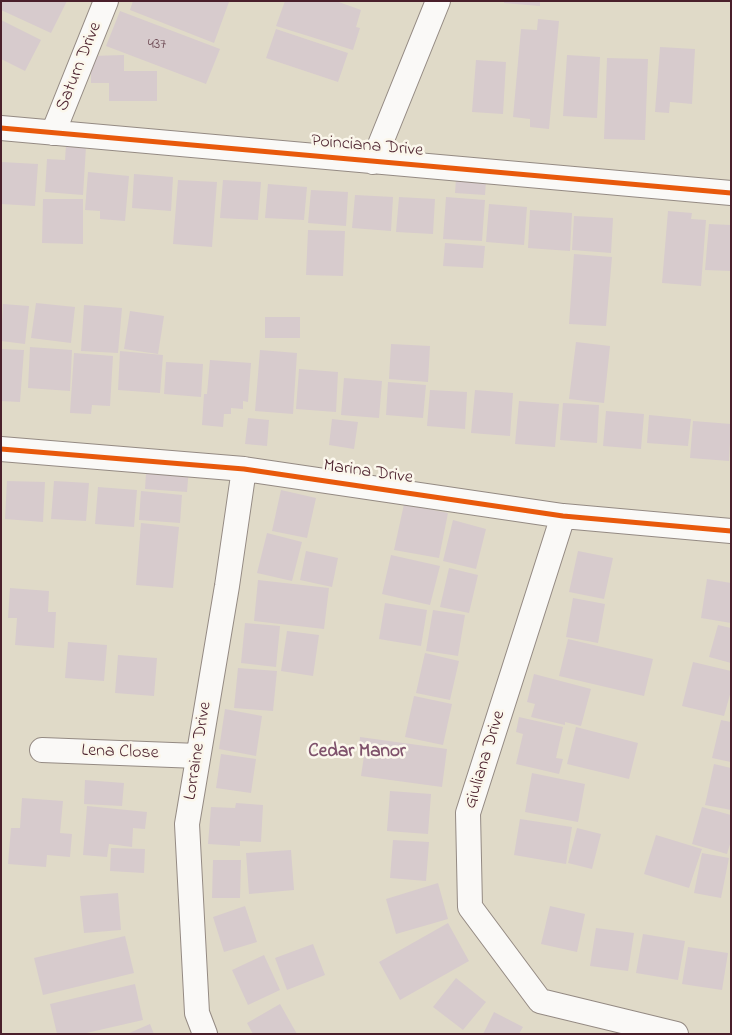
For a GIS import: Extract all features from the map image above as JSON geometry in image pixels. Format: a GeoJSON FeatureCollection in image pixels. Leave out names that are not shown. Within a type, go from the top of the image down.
{"type":"FeatureCollection","features":[{"type":"Feature","properties":{"kind":"street","name":"Saturn Drive"},"geometry":{"type":"LineString","coordinates":[[53,133],[106,1]]}},
{"type":"Feature","properties":{"kind":"street"},"geometry":{"type":"LineString","coordinates":[[373,162],[438,1]]}},
{"type":"Feature","properties":{"kind":"street","name":"Poinciana Drive"},"geometry":{"type":"LineString","coordinates":[[1,128],[731,193]]}},
{"type":"Feature","properties":{"kind":"street","name":"Marina Drive"},"geometry":{"type":"LineString","coordinates":[[1,449],[244,469],[563,516],[731,532]]}},
{"type":"Feature","properties":{"kind":"street","name":"Lorraine Drive"},"geometry":{"type":"LineString","coordinates":[[205,1034],[197,1013],[187,824],[227,586],[244,469]]}},
{"type":"Feature","properties":{"kind":"street","name":"Giuliana Drive"},"geometry":{"type":"LineString","coordinates":[[563,516],[468,813],[470,907],[540,1001],[676,1034]]}},
{"type":"Feature","properties":{"kind":"street","name":"Lena Close"},"geometry":{"type":"LineString","coordinates":[[42,750],[198,756]]}},
{"type":"Feature","properties":{"kind":"building"},"geometry":{"type":"Polygon","coordinates":[[[1,1],[67,1],[51,33],[1,10],[1,1]]]}},
{"type":"Feature","properties":{"kind":"building"},"geometry":{"type":"Polygon","coordinates":[[[133,1],[229,2],[214,43],[130,10],[133,1]]]}},
{"type":"Feature","properties":{"kind":"building"},"geometry":{"type":"Polygon","coordinates":[[[285,1],[336,1],[361,10],[356,27],[360,28],[353,50],[276,26],[285,1]]]}},
{"type":"Feature","properties":{"kind":"building"},"geometry":{"type":"Polygon","coordinates":[[[504,1],[540,1],[540,6],[504,3],[504,1]]]}},
{"type":"Feature","properties":{"kind":"building"},"geometry":{"type":"Polygon","coordinates":[[[120,11],[220,49],[206,84],[106,46],[120,11]]]}},
{"type":"Feature","properties":{"kind":"building"},"geometry":{"type":"Polygon","coordinates":[[[538,19],[559,21],[549,129],[530,127],[530,119],[513,117],[521,29],[537,30],[538,19]]]}},
{"type":"Feature","properties":{"kind":"building"},"geometry":{"type":"Polygon","coordinates":[[[1,20],[41,40],[25,71],[1,59],[1,20]]]}},
{"type":"Feature","properties":{"kind":"building"},"geometry":{"type":"Polygon","coordinates":[[[276,29],[348,53],[338,82],[266,58],[276,29]]]}},
{"type":"Feature","properties":{"kind":"building"},"geometry":{"type":"Polygon","coordinates":[[[660,47],[695,49],[692,104],[670,102],[669,113],[655,112],[660,47]]]}},
{"type":"Feature","properties":{"kind":"building"},"geometry":{"type":"Polygon","coordinates":[[[124,55],[124,71],[157,71],[157,101],[109,101],[109,83],[91,83],[91,56],[124,55]]]}},
{"type":"Feature","properties":{"kind":"building"},"geometry":{"type":"Polygon","coordinates":[[[567,55],[600,57],[597,118],[563,116],[567,55]]]}},
{"type":"Feature","properties":{"kind":"building"},"geometry":{"type":"Polygon","coordinates":[[[607,58],[648,59],[645,140],[604,139],[607,58]]]}},
{"type":"Feature","properties":{"kind":"building"},"geometry":{"type":"Polygon","coordinates":[[[476,60],[506,62],[503,114],[472,112],[476,60]]]}},
{"type":"Feature","properties":{"kind":"building"},"geometry":{"type":"Polygon","coordinates":[[[66,145],[86,147],[83,195],[45,192],[47,159],[65,160],[66,145]]]}},
{"type":"Feature","properties":{"kind":"building"},"geometry":{"type":"Polygon","coordinates":[[[1,162],[38,164],[35,206],[1,204],[1,162]]]}},
{"type":"Feature","properties":{"kind":"building"},"geometry":{"type":"Polygon","coordinates":[[[88,172],[129,176],[125,221],[100,219],[100,211],[85,210],[88,172]]]}},
{"type":"Feature","properties":{"kind":"building"},"geometry":{"type":"Polygon","coordinates":[[[134,174],[173,177],[171,211],[132,208],[134,174]]]}},
{"type":"Feature","properties":{"kind":"building"},"geometry":{"type":"Polygon","coordinates":[[[456,179],[486,181],[485,195],[455,193],[456,179]]]}},
{"type":"Feature","properties":{"kind":"building"},"geometry":{"type":"Polygon","coordinates":[[[178,180],[217,182],[212,247],[173,244],[178,180]]]}},
{"type":"Feature","properties":{"kind":"building"},"geometry":{"type":"Polygon","coordinates":[[[223,180],[261,182],[258,220],[220,218],[223,180]]]}},
{"type":"Feature","properties":{"kind":"building"},"geometry":{"type":"Polygon","coordinates":[[[268,184],[307,187],[304,220],[265,218],[268,184]]]}},
{"type":"Feature","properties":{"kind":"building"},"geometry":{"type":"Polygon","coordinates":[[[311,190],[348,192],[346,226],[308,223],[311,190]]]}},
{"type":"Feature","properties":{"kind":"building"},"geometry":{"type":"Polygon","coordinates":[[[355,195],[393,197],[391,231],[352,228],[355,195]]]}},
{"type":"Feature","properties":{"kind":"building"},"geometry":{"type":"Polygon","coordinates":[[[399,197],[435,199],[433,234],[396,232],[399,197]]]}},
{"type":"Feature","properties":{"kind":"building"},"geometry":{"type":"Polygon","coordinates":[[[446,197],[485,200],[482,241],[443,239],[446,197]]]}},
{"type":"Feature","properties":{"kind":"building"},"geometry":{"type":"Polygon","coordinates":[[[43,199],[83,199],[83,244],[42,243],[43,199]]]}},
{"type":"Feature","properties":{"kind":"building"},"geometry":{"type":"Polygon","coordinates":[[[489,204],[527,207],[524,245],[486,242],[489,204]]]}},
{"type":"Feature","properties":{"kind":"building"},"geometry":{"type":"Polygon","coordinates":[[[530,210],[572,213],[570,251],[528,248],[530,210]]]}},
{"type":"Feature","properties":{"kind":"building"},"geometry":{"type":"Polygon","coordinates":[[[668,211],[692,213],[691,219],[706,220],[701,286],[662,283],[668,211]]]}},
{"type":"Feature","properties":{"kind":"building"},"geometry":{"type":"Polygon","coordinates":[[[574,216],[613,218],[611,253],[572,250],[574,216]]]}},
{"type":"Feature","properties":{"kind":"building"},"geometry":{"type":"Polygon","coordinates":[[[709,224],[731,225],[731,271],[705,270],[709,224]]]}},
{"type":"Feature","properties":{"kind":"building"},"geometry":{"type":"Polygon","coordinates":[[[308,230],[345,231],[343,276],[306,275],[308,230]]]}},
{"type":"Feature","properties":{"kind":"building"},"geometry":{"type":"Polygon","coordinates":[[[445,243],[485,246],[483,268],[443,266],[445,243]]]}},
{"type":"Feature","properties":{"kind":"building"},"geometry":{"type":"Polygon","coordinates":[[[574,254],[612,257],[606,326],[569,324],[574,254]]]}},
{"type":"Feature","properties":{"kind":"building"},"geometry":{"type":"Polygon","coordinates":[[[36,303],[75,307],[71,343],[31,338],[36,303]]]}},
{"type":"Feature","properties":{"kind":"building"},"geometry":{"type":"Polygon","coordinates":[[[3,304],[29,306],[25,344],[1,341],[3,304]]]}},
{"type":"Feature","properties":{"kind":"building"},"geometry":{"type":"Polygon","coordinates":[[[84,305],[122,308],[118,353],[81,351],[84,305]]]}},
{"type":"Feature","properties":{"kind":"building"},"geometry":{"type":"Polygon","coordinates":[[[130,311],[164,316],[158,354],[124,349],[130,311]]]}},
{"type":"Feature","properties":{"kind":"building"},"geometry":{"type":"Polygon","coordinates":[[[265,317],[300,317],[300,338],[265,338],[265,317]]]}},
{"type":"Feature","properties":{"kind":"building"},"geometry":{"type":"Polygon","coordinates":[[[576,342],[610,346],[604,403],[569,399],[576,342]]]}},
{"type":"Feature","properties":{"kind":"building"},"geometry":{"type":"Polygon","coordinates":[[[391,344],[430,346],[428,382],[389,379],[391,344]]]}},
{"type":"Feature","properties":{"kind":"building"},"geometry":{"type":"Polygon","coordinates":[[[30,347],[72,350],[70,391],[28,388],[30,347]]]}},
{"type":"Feature","properties":{"kind":"building"},"geometry":{"type":"Polygon","coordinates":[[[1,349],[24,350],[20,402],[1,401],[1,349]]]}},
{"type":"Feature","properties":{"kind":"building"},"geometry":{"type":"Polygon","coordinates":[[[260,350],[297,353],[293,414],[255,411],[260,350]]]}},
{"type":"Feature","properties":{"kind":"building"},"geometry":{"type":"Polygon","coordinates":[[[120,351],[163,355],[160,393],[118,390],[120,351]]]}},
{"type":"Feature","properties":{"kind":"building"},"geometry":{"type":"Polygon","coordinates":[[[74,353],[113,356],[110,406],[92,405],[91,414],[70,413],[74,353]]]}},
{"type":"Feature","properties":{"kind":"building"},"geometry":{"type":"Polygon","coordinates":[[[210,360],[251,363],[248,402],[243,401],[243,409],[231,408],[231,414],[224,414],[223,427],[202,425],[204,394],[207,394],[210,360]]]}},
{"type":"Feature","properties":{"kind":"building"},"geometry":{"type":"Polygon","coordinates":[[[166,362],[203,364],[201,397],[164,394],[166,362]]]}},
{"type":"Feature","properties":{"kind":"building"},"geometry":{"type":"Polygon","coordinates":[[[299,369],[338,372],[336,412],[296,409],[299,369]]]}},
{"type":"Feature","properties":{"kind":"building"},"geometry":{"type":"Polygon","coordinates":[[[344,378],[382,381],[379,418],[341,415],[344,378]]]}},
{"type":"Feature","properties":{"kind":"building"},"geometry":{"type":"Polygon","coordinates":[[[388,382],[426,385],[423,418],[386,415],[388,382]]]}},
{"type":"Feature","properties":{"kind":"building"},"geometry":{"type":"Polygon","coordinates":[[[430,390],[467,392],[465,429],[427,426],[430,390]]]}},
{"type":"Feature","properties":{"kind":"building"},"geometry":{"type":"Polygon","coordinates":[[[475,390],[513,393],[510,436],[471,433],[475,390]]]}},
{"type":"Feature","properties":{"kind":"building"},"geometry":{"type":"Polygon","coordinates":[[[519,401],[559,404],[555,447],[515,444],[519,401]]]}},
{"type":"Feature","properties":{"kind":"building"},"geometry":{"type":"Polygon","coordinates":[[[563,403],[599,405],[597,443],[560,440],[563,403]]]}},
{"type":"Feature","properties":{"kind":"building"},"geometry":{"type":"Polygon","coordinates":[[[606,411],[644,414],[641,449],[603,446],[606,411]]]}},
{"type":"Feature","properties":{"kind":"building"},"geometry":{"type":"Polygon","coordinates":[[[649,415],[691,419],[688,446],[647,443],[649,415]]]}},
{"type":"Feature","properties":{"kind":"building"},"geometry":{"type":"Polygon","coordinates":[[[248,418],[269,420],[267,446],[245,444],[248,418]]]}},
{"type":"Feature","properties":{"kind":"building"},"geometry":{"type":"Polygon","coordinates":[[[332,419],[358,422],[354,449],[329,445],[332,419]]]}},
{"type":"Feature","properties":{"kind":"building"},"geometry":{"type":"Polygon","coordinates":[[[693,421],[731,424],[729,461],[690,458],[693,421]]]}},
{"type":"Feature","properties":{"kind":"building"},"geometry":{"type":"Polygon","coordinates":[[[165,466],[189,467],[187,492],[145,489],[146,473],[164,475],[165,466]]]}},
{"type":"Feature","properties":{"kind":"building"},"geometry":{"type":"Polygon","coordinates":[[[7,481],[45,482],[43,522],[5,519],[7,481]]]}},
{"type":"Feature","properties":{"kind":"building"},"geometry":{"type":"Polygon","coordinates":[[[54,481],[89,483],[86,521],[51,519],[54,481]]]}},
{"type":"Feature","properties":{"kind":"building"},"geometry":{"type":"Polygon","coordinates":[[[98,487],[137,490],[134,527],[95,524],[98,487]]]}},
{"type":"Feature","properties":{"kind":"building"},"geometry":{"type":"Polygon","coordinates":[[[281,490],[316,498],[307,538],[272,531],[281,490]]]}},
{"type":"Feature","properties":{"kind":"building"},"geometry":{"type":"Polygon","coordinates":[[[141,491],[182,495],[180,523],[139,520],[141,491]]]}},
{"type":"Feature","properties":{"kind":"building"},"geometry":{"type":"Polygon","coordinates":[[[404,504],[448,513],[439,558],[394,550],[404,504]]]}},
{"type":"Feature","properties":{"kind":"building"},"geometry":{"type":"Polygon","coordinates":[[[453,520],[486,529],[476,569],[443,561],[453,520]]]}},
{"type":"Feature","properties":{"kind":"building"},"geometry":{"type":"Polygon","coordinates":[[[141,523],[179,527],[173,588],[136,585],[141,523]]]}},
{"type":"Feature","properties":{"kind":"building"},"geometry":{"type":"Polygon","coordinates":[[[267,533],[302,542],[292,581],[257,573],[267,533]]]}},
{"type":"Feature","properties":{"kind":"building"},"geometry":{"type":"Polygon","coordinates":[[[306,551],[338,558],[332,587],[300,580],[306,551]]]}},
{"type":"Feature","properties":{"kind":"building"},"geometry":{"type":"Polygon","coordinates":[[[578,551],[613,558],[604,599],[569,592],[578,551]]]}},
{"type":"Feature","properties":{"kind":"building"},"geometry":{"type":"Polygon","coordinates":[[[391,555],[440,566],[430,605],[382,594],[391,555]]]}},
{"type":"Feature","properties":{"kind":"building"},"geometry":{"type":"Polygon","coordinates":[[[449,568],[478,575],[469,613],[440,607],[449,568]]]}},
{"type":"Feature","properties":{"kind":"building"},"geometry":{"type":"Polygon","coordinates":[[[707,579],[731,583],[731,623],[701,618],[707,579]]]}},
{"type":"Feature","properties":{"kind":"building"},"geometry":{"type":"Polygon","coordinates":[[[258,580],[329,588],[324,629],[254,621],[258,580]]]}},
{"type":"Feature","properties":{"kind":"building"},"geometry":{"type":"Polygon","coordinates":[[[10,588],[49,591],[48,612],[56,612],[54,648],[15,645],[17,618],[8,618],[10,588]]]}},
{"type":"Feature","properties":{"kind":"building"},"geometry":{"type":"Polygon","coordinates":[[[573,598],[605,604],[598,643],[566,637],[573,598]]]}},
{"type":"Feature","properties":{"kind":"building"},"geometry":{"type":"Polygon","coordinates":[[[385,603],[427,610],[421,646],[379,639],[385,603]]]}},
{"type":"Feature","properties":{"kind":"building"},"geometry":{"type":"Polygon","coordinates":[[[433,610],[465,615],[458,656],[426,651],[433,610]]]}},
{"type":"Feature","properties":{"kind":"building"},"geometry":{"type":"Polygon","coordinates":[[[245,623],[280,626],[276,667],[241,663],[245,623]]]}},
{"type":"Feature","properties":{"kind":"building"},"geometry":{"type":"Polygon","coordinates":[[[718,625],[731,628],[731,663],[709,657],[718,625]]]}},
{"type":"Feature","properties":{"kind":"building"},"geometry":{"type":"Polygon","coordinates":[[[287,631],[319,635],[313,676],[281,671],[287,631]]]}},
{"type":"Feature","properties":{"kind":"building"},"geometry":{"type":"Polygon","coordinates":[[[568,639],[653,659],[644,696],[559,676],[568,639]]]}},
{"type":"Feature","properties":{"kind":"building"},"geometry":{"type":"Polygon","coordinates":[[[68,642],[107,645],[104,681],[65,678],[68,642]]]}},
{"type":"Feature","properties":{"kind":"building"},"geometry":{"type":"Polygon","coordinates":[[[425,653],[459,661],[450,700],[416,693],[425,653]]]}},
{"type":"Feature","properties":{"kind":"building"},"geometry":{"type":"Polygon","coordinates":[[[118,655],[157,658],[154,696],[115,693],[118,655]]]}},
{"type":"Feature","properties":{"kind":"building"},"geometry":{"type":"Polygon","coordinates":[[[693,662],[731,671],[731,691],[724,716],[682,706],[693,662]]]}},
{"type":"Feature","properties":{"kind":"building"},"geometry":{"type":"Polygon","coordinates":[[[238,668],[277,671],[273,711],[234,708],[238,668]]]}},
{"type":"Feature","properties":{"kind":"building"},"geometry":{"type":"Polygon","coordinates":[[[534,674],[591,689],[581,726],[565,722],[565,725],[531,717],[535,704],[527,702],[534,674]]]}},
{"type":"Feature","properties":{"kind":"building"},"geometry":{"type":"Polygon","coordinates":[[[414,696],[452,704],[443,745],[405,737],[414,696]]]}},
{"type":"Feature","properties":{"kind":"building"},"geometry":{"type":"Polygon","coordinates":[[[225,709],[262,716],[256,756],[219,749],[225,709]]]}},
{"type":"Feature","properties":{"kind":"building"},"geometry":{"type":"Polygon","coordinates":[[[519,717],[563,727],[556,758],[563,759],[559,774],[516,764],[523,734],[516,732],[519,717]]]}},
{"type":"Feature","properties":{"kind":"building"},"geometry":{"type":"Polygon","coordinates":[[[721,720],[731,722],[731,762],[712,758],[721,720]]]}},
{"type":"Feature","properties":{"kind":"building"},"geometry":{"type":"Polygon","coordinates":[[[576,727],[638,743],[629,779],[567,764],[576,727]]]}},
{"type":"Feature","properties":{"kind":"building"},"geometry":{"type":"Polygon","coordinates":[[[360,737],[447,749],[442,787],[361,776],[364,756],[358,755],[360,737]]]}},
{"type":"Feature","properties":{"kind":"building"},"geometry":{"type":"Polygon","coordinates":[[[221,754],[256,759],[251,793],[216,788],[221,754]]]}},
{"type":"Feature","properties":{"kind":"building"},"geometry":{"type":"Polygon","coordinates":[[[714,764],[731,768],[731,810],[705,805],[714,764]]]}},
{"type":"Feature","properties":{"kind":"building"},"geometry":{"type":"Polygon","coordinates":[[[532,773],[585,784],[578,822],[525,812],[532,773]]]}},
{"type":"Feature","properties":{"kind":"building"},"geometry":{"type":"Polygon","coordinates":[[[85,780],[124,783],[122,806],[84,804],[85,780]]]}},
{"type":"Feature","properties":{"kind":"building"},"geometry":{"type":"Polygon","coordinates":[[[390,791],[431,794],[428,834],[387,831],[390,791]]]}},
{"type":"Feature","properties":{"kind":"building"},"geometry":{"type":"Polygon","coordinates":[[[22,798],[63,801],[60,833],[72,834],[70,857],[47,855],[46,867],[8,864],[11,828],[20,828],[22,798]]]}},
{"type":"Feature","properties":{"kind":"building"},"geometry":{"type":"Polygon","coordinates":[[[236,803],[263,805],[261,842],[240,841],[240,846],[208,844],[211,807],[235,808],[236,803]]]}},
{"type":"Feature","properties":{"kind":"building"},"geometry":{"type":"Polygon","coordinates":[[[87,806],[147,812],[145,829],[133,828],[132,847],[109,844],[107,857],[83,855],[87,806]]]}},
{"type":"Feature","properties":{"kind":"building"},"geometry":{"type":"Polygon","coordinates":[[[702,807],[731,815],[731,841],[727,854],[692,844],[702,807]]]}},
{"type":"Feature","properties":{"kind":"building"},"geometry":{"type":"Polygon","coordinates":[[[520,819],[572,827],[566,864],[514,855],[520,819]]]}},
{"type":"Feature","properties":{"kind":"building"},"geometry":{"type":"Polygon","coordinates":[[[577,828],[601,834],[592,869],[568,863],[577,828]]]}},
{"type":"Feature","properties":{"kind":"building"},"geometry":{"type":"Polygon","coordinates":[[[656,835],[702,849],[689,888],[644,874],[656,835]]]}},
{"type":"Feature","properties":{"kind":"building"},"geometry":{"type":"Polygon","coordinates":[[[393,840],[429,842],[426,881],[390,878],[393,840]]]}},
{"type":"Feature","properties":{"kind":"building"},"geometry":{"type":"Polygon","coordinates":[[[111,848],[145,849],[144,873],[110,871],[111,848]]]}},
{"type":"Feature","properties":{"kind":"building"},"geometry":{"type":"Polygon","coordinates":[[[291,850],[294,890],[249,894],[246,853],[291,850]]]}},
{"type":"Feature","properties":{"kind":"building"},"geometry":{"type":"Polygon","coordinates":[[[702,853],[729,858],[721,898],[694,893],[702,853]]]}},
{"type":"Feature","properties":{"kind":"building"},"geometry":{"type":"Polygon","coordinates":[[[213,860],[241,860],[240,898],[212,898],[213,860]]]}},
{"type":"Feature","properties":{"kind":"building"},"geometry":{"type":"Polygon","coordinates":[[[438,883],[448,919],[396,934],[386,899],[438,883]]]}},
{"type":"Feature","properties":{"kind":"building"},"geometry":{"type":"Polygon","coordinates":[[[118,893],[121,930],[84,933],[80,896],[118,893]]]}},
{"type":"Feature","properties":{"kind":"building"},"geometry":{"type":"Polygon","coordinates":[[[245,906],[257,942],[224,952],[213,917],[245,906]]]}},
{"type":"Feature","properties":{"kind":"building"},"geometry":{"type":"Polygon","coordinates":[[[550,906],[585,914],[577,952],[541,944],[550,906]]]}},
{"type":"Feature","properties":{"kind":"building"},"geometry":{"type":"Polygon","coordinates":[[[448,923],[469,961],[400,1000],[379,962],[448,923]]]}},
{"type":"Feature","properties":{"kind":"building"},"geometry":{"type":"Polygon","coordinates":[[[596,928],[634,933],[628,971],[590,966],[596,928]]]}},
{"type":"Feature","properties":{"kind":"building"},"geometry":{"type":"Polygon","coordinates":[[[643,934],[685,941],[678,980],[636,973],[643,934]]]}},
{"type":"Feature","properties":{"kind":"building"},"geometry":{"type":"Polygon","coordinates":[[[125,936],[134,973],[43,995],[34,958],[125,936]]]}},
{"type":"Feature","properties":{"kind":"building"},"geometry":{"type":"Polygon","coordinates":[[[313,944],[325,975],[287,990],[275,958],[313,944]]]}},
{"type":"Feature","properties":{"kind":"building"},"geometry":{"type":"Polygon","coordinates":[[[688,947],[728,953],[722,990],[682,984],[688,947]]]}},
{"type":"Feature","properties":{"kind":"building"},"geometry":{"type":"Polygon","coordinates":[[[264,955],[280,990],[248,1005],[232,970],[264,955]]]}},
{"type":"Feature","properties":{"kind":"building"},"geometry":{"type":"Polygon","coordinates":[[[456,978],[486,1002],[463,1030],[433,1007],[456,978]]]}},
{"type":"Feature","properties":{"kind":"building"},"geometry":{"type":"Polygon","coordinates":[[[135,984],[143,1020],[82,1034],[57,1034],[50,1004],[135,984]]]}},
{"type":"Feature","properties":{"kind":"building"},"geometry":{"type":"Polygon","coordinates":[[[280,1004],[297,1034],[253,1034],[247,1023],[280,1004]]]}},
{"type":"Feature","properties":{"kind":"building"},"geometry":{"type":"Polygon","coordinates":[[[494,1012],[523,1027],[519,1034],[483,1034],[494,1012]]]}},
{"type":"Feature","properties":{"kind":"building"},"geometry":{"type":"Polygon","coordinates":[[[150,1024],[154,1034],[127,1034],[150,1024]]]}},
{"type":"Feature","properties":{"kind":"cycle path"},"geometry":{"type":"LineString","coordinates":[[1,128],[731,193]]}},
{"type":"Feature","properties":{"kind":"cycle path"},"geometry":{"type":"LineString","coordinates":[[1,449],[244,469],[563,516],[731,531]]}},
{"type":"Feature","properties":{"kind":"district","name":"Cedar Manor"},"geometry":{"type":"Point","coordinates":[357,753]}}]}
